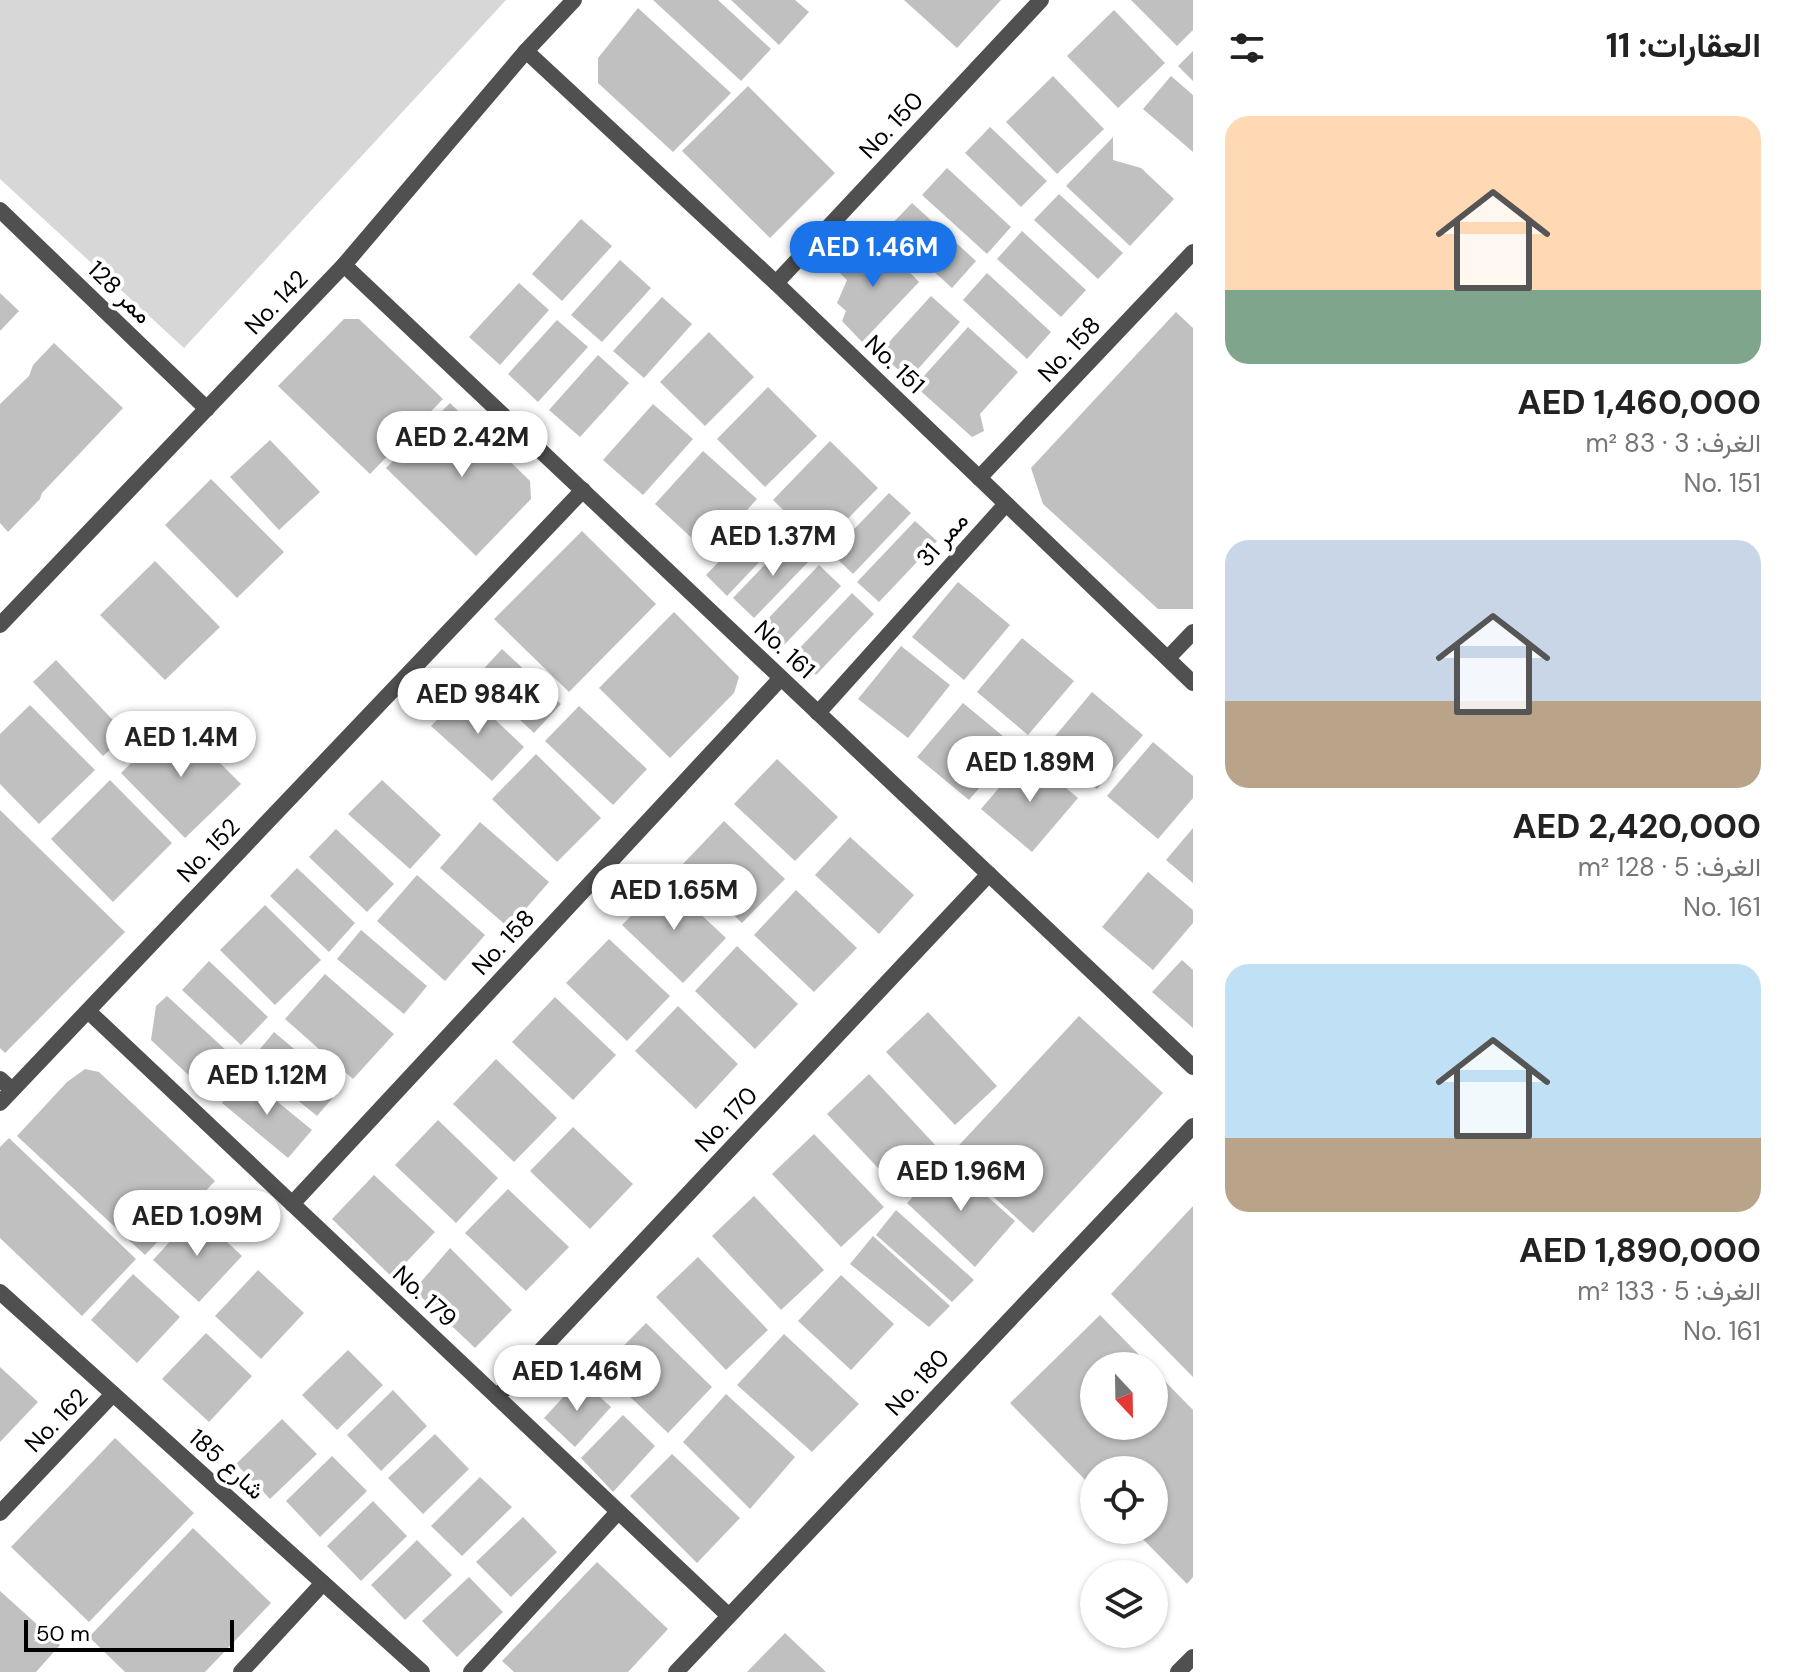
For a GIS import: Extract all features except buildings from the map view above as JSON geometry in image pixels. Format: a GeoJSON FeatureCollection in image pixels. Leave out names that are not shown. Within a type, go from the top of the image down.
{"type":"FeatureCollection","features":[{"type":"Feature","properties":{"kind":"street","name":"No. 142"},"geometry":{"type":"LineString","coordinates":[[0,625],[344,265],[526,51],[574,0]]}},
{"type":"Feature","properties":{"kind":"street","name":"No. 150"},"geometry":{"type":"LineString","coordinates":[[776,283],[1041,0]]}},
{"type":"Feature","properties":{"kind":"street","name":"No. 151"},"geometry":{"type":"LineString","coordinates":[[526,51],[776,283],[1193,683]]}},
{"type":"Feature","properties":{"kind":"street","name":"ممر 128"},"geometry":{"type":"LineString","coordinates":[[0,210],[207,409]]}},
{"type":"Feature","properties":{"kind":"street","name":"No. 158"},"geometry":{"type":"LineString","coordinates":[[979,478],[1193,252]]}},
{"type":"Feature","properties":{"kind":"street","name":"No. 161"},"geometry":{"type":"LineString","coordinates":[[344,265],[1193,1067]]}},
{"type":"Feature","properties":{"kind":"street","name":"No. 152"},"geometry":{"type":"LineString","coordinates":[[4,1091],[88,1011],[583,490]]}},
{"type":"Feature","properties":{"kind":"street","name":"ممر 31"},"geometry":{"type":"LineString","coordinates":[[818,713],[1006,504]]}},
{"type":"Feature","properties":{"kind":"street"},"geometry":{"type":"LineString","coordinates":[[1168,658],[1193,632]]}},
{"type":"Feature","properties":{"kind":"street","name":"No. 158"},"geometry":{"type":"LineString","coordinates":[[292,1204],[781,678]]}},
{"type":"Feature","properties":{"kind":"street","name":"No. 170"},"geometry":{"type":"LineString","coordinates":[[497,1397],[989,874]]}},
{"type":"Feature","properties":{"kind":"street","name":"No. 179"},"geometry":{"type":"LineString","coordinates":[[88,1011],[728,1615]]}},
{"type":"Feature","properties":{"kind":"street","name":"No. 180"},"geometry":{"type":"LineString","coordinates":[[676,1672],[1193,1126]]}},
{"type":"Feature","properties":{"kind":"street","name":"شارع 185"},"geometry":{"type":"LineString","coordinates":[[0,1292],[422,1672]]}},
{"type":"Feature","properties":{"kind":"street","name":"No. 162"},"geometry":{"type":"LineString","coordinates":[[0,1513],[113,1394]]}},
{"type":"Feature","properties":{"kind":"street"},"geometry":{"type":"LineString","coordinates":[[471,1672],[618,1512]]}},
{"type":"Feature","properties":{"kind":"street"},"geometry":{"type":"LineString","coordinates":[[241,1672],[323,1583]]}},
{"type":"Feature","properties":{"kind":"street"},"geometry":{"type":"LineString","coordinates":[[1178,1672],[1193,1657]]}},
{"type":"Feature","properties":{"kind":"shaded area"},"geometry":{"type":"Polygon","coordinates":[[[0,0],[506,0],[184,348],[0,179],[0,0]]]}}]}
